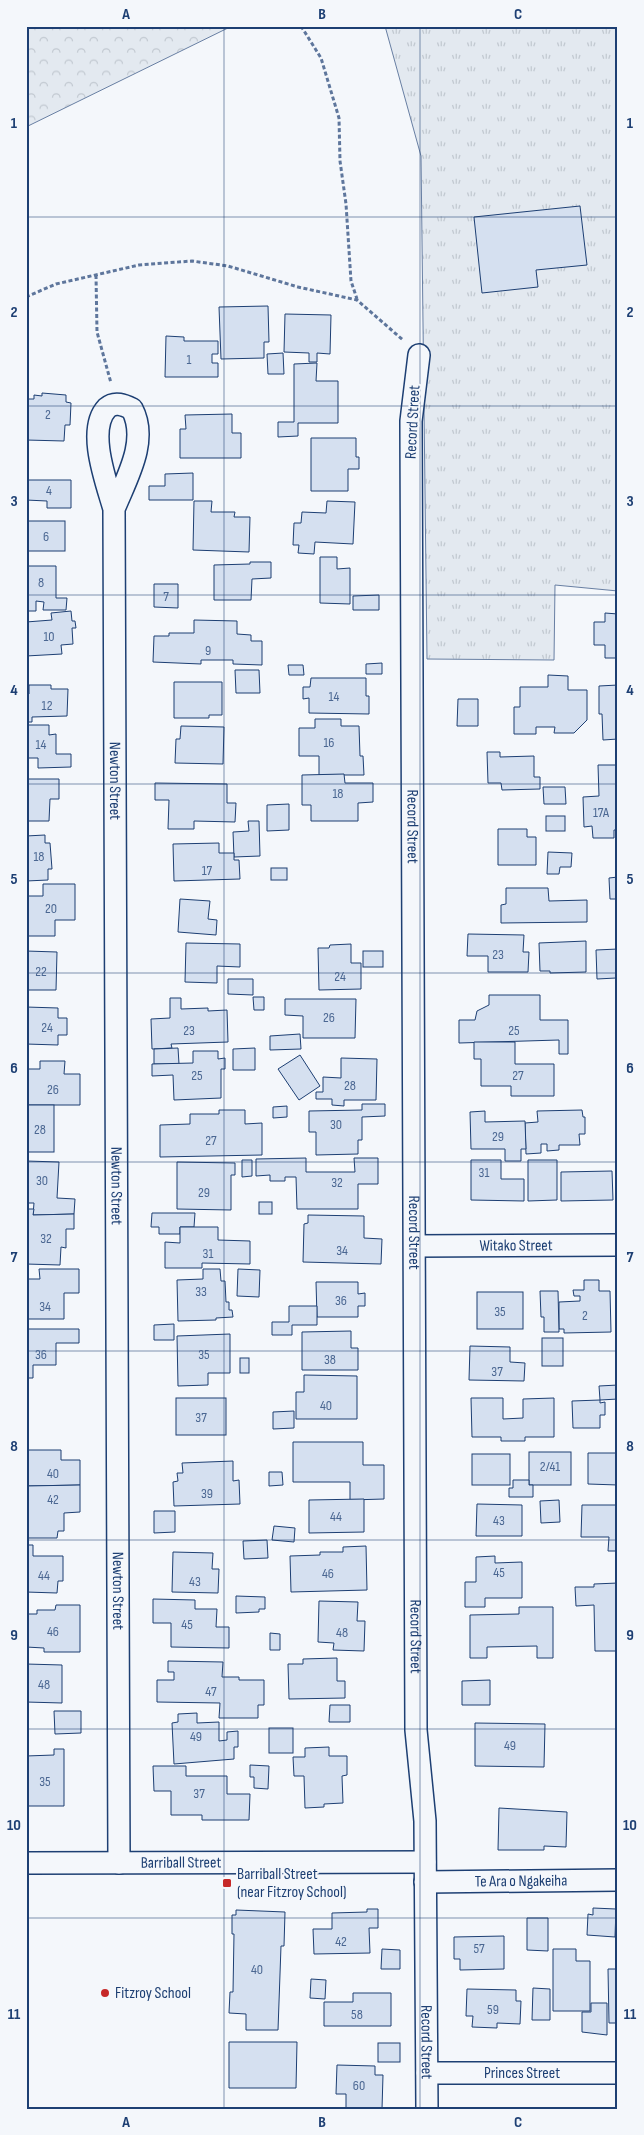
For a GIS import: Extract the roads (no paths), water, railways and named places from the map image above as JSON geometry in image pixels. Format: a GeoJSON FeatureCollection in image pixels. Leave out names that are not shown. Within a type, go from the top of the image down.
{"type":"FeatureCollection","features":[{"type":"Feature","properties":{"kind":"street","name":"Record Street"},"geometry":{"type":"LineString","coordinates":[[419,355],[411,421],[416,1730],[425,1821],[427,2109]]}},
{"type":"Feature","properties":{"kind":"street","name":"Newton Street"},"geometry":{"type":"LineString","coordinates":[[114,509],[135,457],[138,438],[136,417],[132,409],[117,404],[105,410],[99,424],[98,435],[99,454],[114,509],[119,1862]]}},
{"type":"Feature","properties":{"kind":"street","name":"Witako Street"},"geometry":{"type":"LineString","coordinates":[[415,1246],[618,1245]]}},
{"type":"Feature","properties":{"kind":"street","name":"Barriball Street"},"geometry":{"type":"LineString","coordinates":[[26,1863],[119,1862],[425,1872]]}},
{"type":"Feature","properties":{"kind":"street","name":"Te Ara o Ngakeiha"},"geometry":{"type":"LineString","coordinates":[[425,1872],[618,1880]]}},
{"type":"Feature","properties":{"kind":"street","name":"Princes Street"},"geometry":{"type":"LineString","coordinates":[[427,2073],[618,2073]]}},
{"type":"Feature","properties":{"kind":"place","name":"Barriball Street (near Fitzroy School)"},"geometry":{"type":"Point","coordinates":[227,1883]}},
{"type":"Feature","properties":{"kind":"place","name":"Fitzroy School"},"geometry":{"type":"Point","coordinates":[105,1993]}}]}
